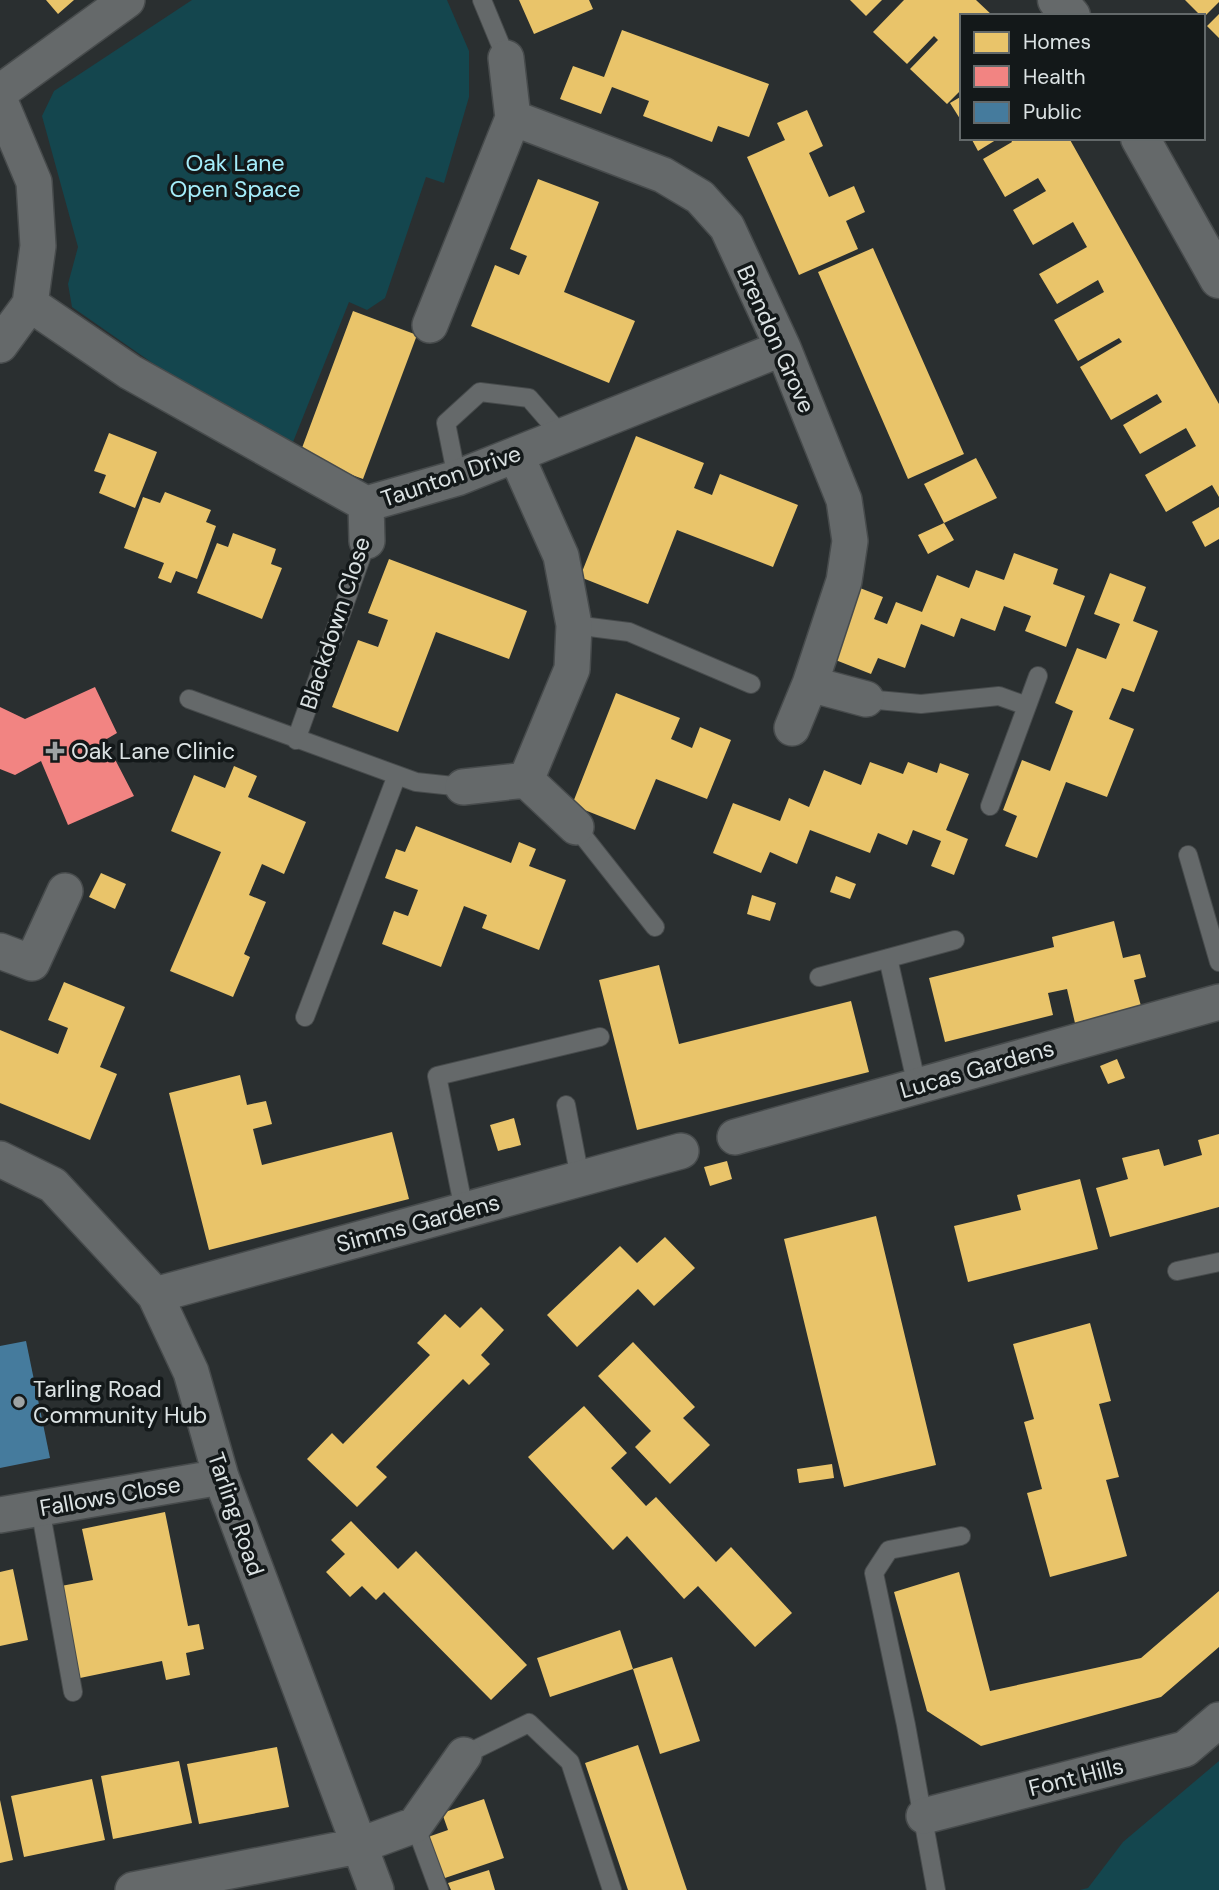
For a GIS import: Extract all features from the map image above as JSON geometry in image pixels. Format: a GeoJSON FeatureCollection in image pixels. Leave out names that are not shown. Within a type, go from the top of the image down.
{"type":"FeatureCollection","features":[{"type":"Feature","properties":{"kind":"street"},"geometry":{"type":"LineString","coordinates":[[0,93],[127,0]]}},
{"type":"Feature","properties":{"kind":"street"},"geometry":{"type":"LineString","coordinates":[[1057,0],[1069,14]]}},
{"type":"Feature","properties":{"kind":"street"},"geometry":{"type":"LineString","coordinates":[[430,325],[513,118],[506,58]]}},
{"type":"Feature","properties":{"kind":"street"},"geometry":{"type":"LineString","coordinates":[[0,101],[34,182],[38,246],[30,304],[0,345]]}},
{"type":"Feature","properties":{"kind":"street","name":"Brendon Grove"},"geometry":{"type":"LineString","coordinates":[[513,118],[663,176],[700,197],[727,227],[783,348],[844,500],[850,541],[844,581],[810,684],[792,728]]}},
{"type":"Feature","properties":{"kind":"street"},"geometry":{"type":"LineString","coordinates":[[1141,140],[1219,279]]}},
{"type":"Feature","properties":{"kind":"street","name":"Taunton Drive"},"geometry":{"type":"LineString","coordinates":[[30,304],[130,372],[366,504],[457,478],[783,348]]}},
{"type":"Feature","properties":{"kind":"street"},"geometry":{"type":"LineString","coordinates":[[516,455],[561,556],[574,625],[572,669],[526,780],[576,827]]}},
{"type":"Feature","properties":{"kind":"street","name":"Blackdown Close"},"geometry":{"type":"LineString","coordinates":[[366,504],[367,541]]}},
{"type":"Feature","properties":{"kind":"street"},"geometry":{"type":"LineString","coordinates":[[810,684],[866,699]]}},
{"type":"Feature","properties":{"kind":"street","name":"Blackdown Close"},"geometry":{"type":"LineString","coordinates":[[463,787],[526,780]]}},
{"type":"Feature","properties":{"kind":"street"},"geometry":{"type":"LineString","coordinates":[[0,951],[32,963],[65,891]]}},
{"type":"Feature","properties":{"kind":"street","name":"Lucas Gardens"},"geometry":{"type":"LineString","coordinates":[[734,1137],[1219,1002]]}},
{"type":"Feature","properties":{"kind":"street","name":"Simms Gardens"},"geometry":{"type":"LineString","coordinates":[[155,1295],[681,1151]]}},
{"type":"Feature","properties":{"kind":"street","name":"Tarling Road"},"geometry":{"type":"LineString","coordinates":[[0,1159],[54,1185],[155,1295],[191,1372],[221,1477],[376,1890]]}},
{"type":"Feature","properties":{"kind":"street","name":"Fallows Close"},"geometry":{"type":"LineString","coordinates":[[0,1515],[221,1477]]}},
{"type":"Feature","properties":{"kind":"street","name":"Font Hills"},"geometry":{"type":"LineString","coordinates":[[924,1816],[1185,1749],[1219,1720]]}},
{"type":"Feature","properties":{"kind":"street"},"geometry":{"type":"LineString","coordinates":[[133,1890],[358,1846],[415,1825],[464,1755]]}},
{"type":"Feature","properties":{"kind":"lane"},"geometry":{"type":"LineString","coordinates":[[482,0],[506,58]]}},
{"type":"Feature","properties":{"kind":"lane"},"geometry":{"type":"LineString","coordinates":[[457,478],[446,423],[480,392],[529,398],[562,436]]}},
{"type":"Feature","properties":{"kind":"lane","name":"Blackdown Close"},"geometry":{"type":"LineString","coordinates":[[296,740],[367,541]]}},
{"type":"Feature","properties":{"kind":"lane"},"geometry":{"type":"LineString","coordinates":[[574,625],[629,632],[751,684]]}},
{"type":"Feature","properties":{"kind":"lane"},"geometry":{"type":"LineString","coordinates":[[990,806],[1038,676]]}},
{"type":"Feature","properties":{"kind":"lane"},"geometry":{"type":"LineString","coordinates":[[866,699],[921,704],[999,695],[1027,706]]}},
{"type":"Feature","properties":{"kind":"lane","name":"Blackdown Close"},"geometry":{"type":"LineString","coordinates":[[189,699],[416,782],[463,787]]}},
{"type":"Feature","properties":{"kind":"lane"},"geometry":{"type":"LineString","coordinates":[[305,1017],[397,775]]}},
{"type":"Feature","properties":{"kind":"lane"},"geometry":{"type":"LineString","coordinates":[[576,827],[655,927]]}},
{"type":"Feature","properties":{"kind":"lane"},"geometry":{"type":"LineString","coordinates":[[1188,855],[1219,962]]}},
{"type":"Feature","properties":{"kind":"lane"},"geometry":{"type":"LineString","coordinates":[[819,977],[956,940]]}},
{"type":"Feature","properties":{"kind":"lane"},"geometry":{"type":"LineString","coordinates":[[888,958],[917,1086]]}},
{"type":"Feature","properties":{"kind":"lane"},"geometry":{"type":"LineString","coordinates":[[464,1210],[437,1076],[600,1037]]}},
{"type":"Feature","properties":{"kind":"lane"},"geometry":{"type":"LineString","coordinates":[[566,1105],[580,1178]]}},
{"type":"Feature","properties":{"kind":"lane"},"geometry":{"type":"LineString","coordinates":[[1177,1271],[1219,1262]]}},
{"type":"Feature","properties":{"kind":"lane"},"geometry":{"type":"LineString","coordinates":[[40,1508],[73,1692]]}},
{"type":"Feature","properties":{"kind":"lane"},"geometry":{"type":"LineString","coordinates":[[936,1890],[924,1816],[874,1573],[889,1550],[961,1536]]}},
{"type":"Feature","properties":{"kind":"lane"},"geometry":{"type":"LineString","coordinates":[[464,1755],[529,1723],[570,1762],[612,1890]]}},
{"type":"Feature","properties":{"kind":"lane"},"geometry":{"type":"LineString","coordinates":[[415,1825],[439,1890]]}},
{"type":"Feature","properties":{"kind":"green space","name":"Oak Lane Open Space"},"geometry":{"type":"Polygon","coordinates":[[[192,0],[447,0],[469,51],[469,97],[444,183],[426,177],[385,298],[367,310],[349,302],[287,457],[72,307],[68,284],[78,247],[42,116],[54,91],[192,0]]]}},
{"type":"Feature","properties":{"kind":"green space"},"geometry":{"type":"Polygon","coordinates":[[[1219,1761],[1219,1890],[1080,1890],[1088,1888],[1123,1842],[1219,1761]]]}},
{"type":"Feature","properties":{"kind":"building: Homes"},"geometry":{"type":"Polygon","coordinates":[[[46,0],[74,0],[58,14],[46,0]]]}},
{"type":"Feature","properties":{"kind":"building: Homes"},"geometry":{"type":"Polygon","coordinates":[[[519,0],[589,0],[593,9],[534,34],[519,0]]]}},
{"type":"Feature","properties":{"kind":"building: Homes"},"geometry":{"type":"Polygon","coordinates":[[[850,0],[882,0],[866,16],[850,0]]]}},
{"type":"Feature","properties":{"kind":"building: Homes"},"geometry":{"type":"Polygon","coordinates":[[[904,0],[976,0],[991,14],[960,14],[960,91],[947,104],[910,69],[938,40],[934,36],[907,64],[873,32],[904,0]]]}},
{"type":"Feature","properties":{"kind":"building: Homes"},"geometry":{"type":"Polygon","coordinates":[[[1185,0],[1219,0],[1205,16],[1199,14],[1185,0]]]}},
{"type":"Feature","properties":{"kind":"building: Homes"},"geometry":{"type":"Polygon","coordinates":[[[1219,14],[1219,38],[1207,26],[1219,14]]]}},
{"type":"Feature","properties":{"kind":"building: Homes"},"geometry":{"type":"Polygon","coordinates":[[[622,30],[769,84],[749,137],[718,126],[712,142],[643,116],[649,101],[612,87],[601,114],[560,99],[573,66],[604,77],[622,30]]]}},
{"type":"Feature","properties":{"kind":"building: Homes"},"geometry":{"type":"Polygon","coordinates":[[[960,97],[960,119],[950,103],[960,97]]]}},
{"type":"Feature","properties":{"kind":"building: Homes"},"geometry":{"type":"Polygon","coordinates":[[[807,110],[823,146],[809,153],[829,197],[854,186],[865,212],[846,221],[858,249],[799,275],[747,157],[785,140],[777,123],[807,110]]]}},
{"type":"Feature","properties":{"kind":"building: Homes"},"geometry":{"type":"Polygon","coordinates":[[[972,140],[996,140],[978,151],[972,140]]]}},
{"type":"Feature","properties":{"kind":"building: Homes"},"geometry":{"type":"Polygon","coordinates":[[[1011,140],[1070,140],[1219,404],[1219,497],[1212,485],[1166,512],[1145,475],[1196,446],[1186,428],[1140,454],[1123,425],[1162,402],[1157,394],[1111,420],[1080,367],[1122,342],[1119,338],[1078,361],[1054,320],[1104,292],[1098,280],[1057,304],[1039,274],[1087,247],[1073,222],[1033,245],[1013,210],[1046,191],[1038,178],[1005,197],[983,159],[1012,142],[1011,140]]]}},
{"type":"Feature","properties":{"kind":"building: Homes"},"geometry":{"type":"Polygon","coordinates":[[[538,179],[599,202],[564,292],[635,321],[609,383],[471,326],[495,265],[519,275],[527,256],[510,249],[538,179]]]}},
{"type":"Feature","properties":{"kind":"building: Homes"},"geometry":{"type":"Polygon","coordinates":[[[873,248],[964,454],[908,479],[818,272],[873,248]]]}},
{"type":"Feature","properties":{"kind":"building: Homes"},"geometry":{"type":"Polygon","coordinates":[[[353,311],[417,335],[363,479],[299,456],[353,311]]]}},
{"type":"Feature","properties":{"kind":"building: Homes"},"geometry":{"type":"Polygon","coordinates":[[[109,433],[157,452],[135,508],[99,493],[106,475],[94,471],[109,433]]]}},
{"type":"Feature","properties":{"kind":"building: Homes"},"geometry":{"type":"Polygon","coordinates":[[[636,436],[704,463],[694,488],[712,495],[720,474],[798,505],[773,567],[677,530],[648,604],[580,577],[636,436]]]}},
{"type":"Feature","properties":{"kind":"building: Homes"},"geometry":{"type":"Polygon","coordinates":[[[976,458],[997,498],[944,523],[924,484],[976,458]]]}},
{"type":"Feature","properties":{"kind":"building: Homes"},"geometry":{"type":"Polygon","coordinates":[[[165,492],[211,510],[206,522],[216,526],[197,579],[176,571],[171,583],[158,578],[164,563],[124,548],[143,497],[160,503],[165,492]]]}},
{"type":"Feature","properties":{"kind":"building: Homes"},"geometry":{"type":"Polygon","coordinates":[[[1219,507],[1219,539],[1205,547],[1192,522],[1219,507]]]}},
{"type":"Feature","properties":{"kind":"building: Homes"},"geometry":{"type":"Polygon","coordinates":[[[944,523],[954,540],[928,554],[918,535],[944,523]]]}},
{"type":"Feature","properties":{"kind":"building: Homes"},"geometry":{"type":"Polygon","coordinates":[[[233,533],[276,549],[271,564],[282,568],[262,619],[197,593],[217,543],[228,547],[233,533]]]}},
{"type":"Feature","properties":{"kind":"building: Homes"},"geometry":{"type":"Polygon","coordinates":[[[1014,553],[1058,569],[1053,584],[1085,596],[1066,647],[1025,631],[1031,616],[1004,606],[995,631],[961,618],[954,637],[921,624],[905,668],[878,658],[871,674],[833,659],[860,588],[883,597],[874,619],[887,624],[896,602],[922,612],[937,575],[969,588],[976,570],[1004,580],[1014,553]]]}},
{"type":"Feature","properties":{"kind":"building: Homes"},"geometry":{"type":"Polygon","coordinates":[[[389,559],[527,611],[509,659],[436,632],[398,732],[332,707],[358,640],[378,647],[388,620],[368,613],[389,559]]]}},
{"type":"Feature","properties":{"kind":"building: Homes"},"geometry":{"type":"Polygon","coordinates":[[[1110,573],[1146,587],[1133,621],[1158,631],[1134,692],[1122,688],[1109,719],[1134,729],[1107,797],[1066,782],[1037,858],[1005,846],[1017,816],[1003,810],[1022,760],[1050,771],[1073,711],[1055,703],[1077,648],[1106,659],[1120,624],[1094,614],[1110,573]]]}},
{"type":"Feature","properties":{"kind":"building: Homes"},"geometry":{"type":"Polygon","coordinates":[[[616,693],[680,718],[671,739],[692,748],[700,727],[731,740],[707,799],[656,779],[635,830],[572,805],[616,693]]]}},
{"type":"Feature","properties":{"kind":"building: Homes"},"geometry":{"type":"Polygon","coordinates":[[[870,762],[903,774],[908,762],[937,773],[940,763],[969,774],[946,830],[968,839],[954,875],[931,866],[941,841],[913,830],[907,845],[878,833],[870,853],[810,830],[797,864],[770,852],[761,873],[713,853],[733,803],[780,821],[789,798],[809,807],[824,770],[861,785],[870,762]]]}},
{"type":"Feature","properties":{"kind":"building: Homes"},"geometry":{"type":"Polygon","coordinates":[[[234,766],[257,776],[248,797],[306,822],[284,874],[262,864],[249,895],[266,902],[244,954],[250,957],[233,997],[170,971],[221,852],[171,831],[194,775],[225,788],[234,766]]]}},
{"type":"Feature","properties":{"kind":"building: Homes"},"geometry":{"type":"Polygon","coordinates":[[[416,826],[511,863],[519,842],[536,849],[529,866],[566,880],[539,950],[482,928],[487,915],[464,906],[441,967],[382,944],[394,911],[408,916],[418,890],[385,878],[396,849],[405,852],[416,826]]]}},
{"type":"Feature","properties":{"kind":"building: Homes"},"geometry":{"type":"Polygon","coordinates":[[[101,873],[126,884],[115,909],[89,897],[101,873]]]}},
{"type":"Feature","properties":{"kind":"building: Homes"},"geometry":{"type":"Polygon","coordinates":[[[836,876],[856,884],[850,899],[830,892],[836,876]]]}},
{"type":"Feature","properties":{"kind":"building: Homes"},"geometry":{"type":"Polygon","coordinates":[[[752,895],[776,903],[770,921],[747,914],[752,895]]]}},
{"type":"Feature","properties":{"kind":"building: Homes"},"geometry":{"type":"Polygon","coordinates":[[[1114,921],[1123,958],[1140,954],[1146,977],[1134,980],[1141,1006],[1075,1023],[1067,989],[1048,993],[1053,1015],[945,1042],[929,978],[1054,947],[1052,937],[1114,921]]]}},
{"type":"Feature","properties":{"kind":"building: Homes"},"geometry":{"type":"Polygon","coordinates":[[[659,965],[679,1044],[851,1001],[869,1072],[637,1130],[599,980],[659,965]]]}},
{"type":"Feature","properties":{"kind":"building: Homes"},"geometry":{"type":"Polygon","coordinates":[[[64,982],[125,1007],[100,1067],[117,1074],[90,1140],[0,1103],[0,1030],[58,1054],[68,1028],[48,1020],[64,982]]]}},
{"type":"Feature","properties":{"kind":"building: Homes"},"geometry":{"type":"Polygon","coordinates":[[[1117,1059],[1125,1078],[1108,1084],[1100,1066],[1117,1059]]]}},
{"type":"Feature","properties":{"kind":"building: Homes"},"geometry":{"type":"Polygon","coordinates":[[[240,1075],[247,1105],[266,1101],[272,1124],[253,1129],[262,1165],[392,1132],[409,1199],[209,1250],[169,1093],[240,1075]]]}},
{"type":"Feature","properties":{"kind":"building: Homes"},"geometry":{"type":"Polygon","coordinates":[[[514,1118],[521,1145],[498,1151],[490,1125],[514,1118]]]}},
{"type":"Feature","properties":{"kind":"building: Homes"},"geometry":{"type":"Polygon","coordinates":[[[1219,1134],[1219,1207],[1110,1237],[1096,1188],[1128,1179],[1122,1158],[1159,1149],[1164,1166],[1202,1155],[1198,1140],[1219,1134]]]}},
{"type":"Feature","properties":{"kind":"building: Homes"},"geometry":{"type":"Polygon","coordinates":[[[727,1161],[732,1179],[710,1186],[704,1167],[727,1161]]]}},
{"type":"Feature","properties":{"kind":"building: Homes"},"geometry":{"type":"Polygon","coordinates":[[[1080,1179],[1098,1249],[968,1282],[954,1226],[1021,1210],[1017,1195],[1080,1179]]]}},
{"type":"Feature","properties":{"kind":"building: Homes"},"geometry":{"type":"Polygon","coordinates":[[[876,1216],[936,1465],[844,1487],[784,1239],[876,1216]]]}},
{"type":"Feature","properties":{"kind":"building: Homes"},"geometry":{"type":"Polygon","coordinates":[[[665,1237],[695,1268],[654,1306],[638,1289],[577,1347],[547,1315],[620,1246],[637,1263],[665,1237]]]}},
{"type":"Feature","properties":{"kind":"building: Homes"},"geometry":{"type":"Polygon","coordinates":[[[481,1307],[504,1330],[481,1355],[490,1364],[469,1385],[463,1379],[376,1467],[387,1477],[357,1507],[307,1459],[332,1433],[343,1444],[430,1355],[417,1343],[445,1314],[460,1328],[481,1307]]]}},
{"type":"Feature","properties":{"kind":"building: Homes"},"geometry":{"type":"Polygon","coordinates":[[[1090,1323],[1111,1401],[1099,1404],[1119,1477],[1106,1480],[1127,1556],[1050,1577],[1027,1493],[1042,1489],[1024,1422],[1034,1419],[1013,1344],[1090,1323]]]}},
{"type":"Feature","properties":{"kind":"building: Homes"},"geometry":{"type":"Polygon","coordinates":[[[633,1342],[695,1407],[683,1418],[710,1445],[670,1484],[635,1447],[651,1431],[598,1376],[633,1342]]]}},
{"type":"Feature","properties":{"kind":"building: Homes"},"geometry":{"type":"Polygon","coordinates":[[[584,1406],[627,1453],[611,1468],[646,1506],[656,1497],[716,1562],[731,1547],[792,1613],[755,1647],[698,1586],[684,1599],[627,1536],[613,1550],[528,1457],[584,1406]]]}},
{"type":"Feature","properties":{"kind":"building: Homes"},"geometry":{"type":"Polygon","coordinates":[[[832,1464],[834,1478],[799,1483],[797,1469],[832,1464]]]}},
{"type":"Feature","properties":{"kind":"building: Homes"},"geometry":{"type":"Polygon","coordinates":[[[165,1512],[188,1626],[199,1624],[204,1649],[186,1653],[190,1675],[166,1680],[162,1661],[80,1678],[61,1586],[93,1580],[82,1529],[165,1512]]]}},
{"type":"Feature","properties":{"kind":"building: Homes"},"geometry":{"type":"Polygon","coordinates":[[[351,1521],[398,1569],[416,1551],[527,1665],[491,1700],[384,1592],[376,1600],[362,1586],[350,1597],[326,1572],[345,1554],[331,1540],[351,1521]]]}},
{"type":"Feature","properties":{"kind":"building: Homes"},"geometry":{"type":"Polygon","coordinates":[[[13,1569],[28,1640],[0,1646],[0,1572],[13,1569]]]}},
{"type":"Feature","properties":{"kind":"building: Homes"},"geometry":{"type":"Polygon","coordinates":[[[959,1572],[990,1691],[1141,1658],[1219,1591],[1219,1647],[1161,1697],[981,1746],[927,1711],[894,1592],[959,1572]]]}},
{"type":"Feature","properties":{"kind":"building: Homes"},"geometry":{"type":"Polygon","coordinates":[[[620,1630],[633,1669],[550,1697],[537,1658],[620,1630]]]}},
{"type":"Feature","properties":{"kind":"building: Homes"},"geometry":{"type":"Polygon","coordinates":[[[672,1657],[700,1741],[660,1754],[633,1669],[672,1657]]]}},
{"type":"Feature","properties":{"kind":"building: Homes"},"geometry":{"type":"Polygon","coordinates":[[[638,1745],[687,1890],[628,1890],[585,1763],[638,1745]]]}},
{"type":"Feature","properties":{"kind":"building: Homes"},"geometry":{"type":"Polygon","coordinates":[[[277,1747],[289,1807],[199,1824],[187,1764],[277,1747]]]}},
{"type":"Feature","properties":{"kind":"building: Homes"},"geometry":{"type":"Polygon","coordinates":[[[179,1761],[192,1823],[113,1839],[101,1776],[179,1761]]]}},
{"type":"Feature","properties":{"kind":"building: Homes"},"geometry":{"type":"Polygon","coordinates":[[[92,1779],[105,1840],[24,1857],[11,1796],[92,1779]]]}},
{"type":"Feature","properties":{"kind":"building: Homes"},"geometry":{"type":"Polygon","coordinates":[[[484,1799],[504,1858],[439,1880],[425,1838],[448,1830],[442,1813],[484,1799]]]}},
{"type":"Feature","properties":{"kind":"building: Homes"},"geometry":{"type":"Polygon","coordinates":[[[0,1800],[13,1860],[0,1863],[0,1800]]]}},
{"type":"Feature","properties":{"kind":"building: Homes"},"geometry":{"type":"Polygon","coordinates":[[[489,1870],[495,1890],[451,1890],[448,1883],[489,1870]]]}},
{"type":"Feature","properties":{"kind":"building: Health","name":"Oak Lane Clinic"},"geometry":{"type":"Polygon","coordinates":[[[95,687],[117,733],[105,740],[134,796],[68,825],[41,761],[15,775],[0,769],[0,707],[25,719],[95,687]]]}},
{"type":"Feature","properties":{"kind":"building: Public","name":"Tarling Road Community Hub"},"geometry":{"type":"Polygon","coordinates":[[[26,1341],[50,1458],[0,1468],[0,1346],[26,1341]]]}},
{"type":"Feature","properties":{"kind":"place","name":"Oak Lane Clinic"},"geometry":{"type":"Point","coordinates":[55,751]}},
{"type":"Feature","properties":{"kind":"place","name":"Tarling Road Community Hub"},"geometry":{"type":"Point","coordinates":[19,1402]}}]}
